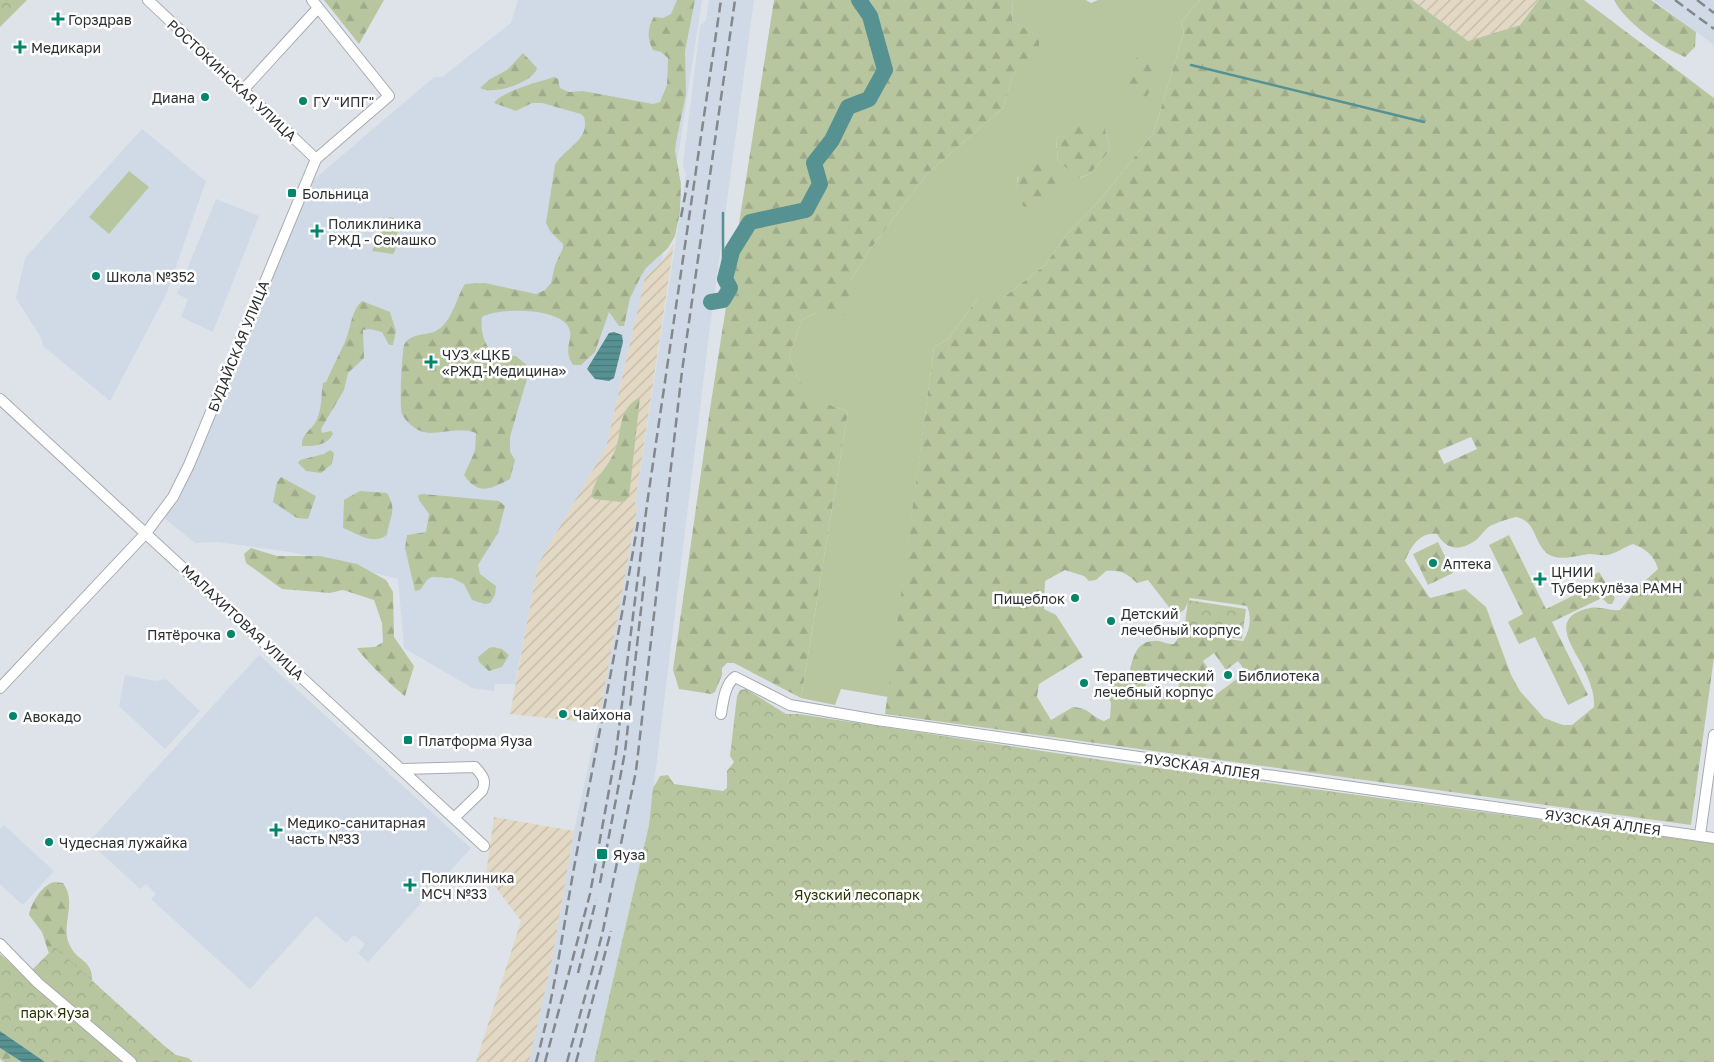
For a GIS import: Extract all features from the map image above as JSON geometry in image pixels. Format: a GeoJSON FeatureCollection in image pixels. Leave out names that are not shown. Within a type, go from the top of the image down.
{"type":"FeatureCollection","features":[{"type":"Feature","properties":{"kind":"street","name":"РОСТОКИНСКАЯ УЛИЦА"},"geometry":{"type":"LineString","coordinates":[[148,0],[316,159]]}},
{"type":"Feature","properties":{"kind":"street"},"geometry":{"type":"LineString","coordinates":[[243,90],[315,4]]}},
{"type":"Feature","properties":{"kind":"street","name":"БУДАЙСКАЯ УЛИЦА"},"geometry":{"type":"LineString","coordinates":[[0,688],[146,533],[173,497],[189,465],[316,159],[389,96],[315,4]]}},
{"type":"Feature","properties":{"kind":"street","name":"МАЛАХИТОВАЯ УЛИЦА"},"geometry":{"type":"LineString","coordinates":[[0,399],[455,817],[484,846]]}},
{"type":"Feature","properties":{"kind":"street","name":"ЯУЗСКАЯ АЛЛЕЯ"},"geometry":{"type":"LineString","coordinates":[[721,714],[723,700],[735,677],[790,705],[877,720],[1714,838]]}},
{"type":"Feature","properties":{"kind":"street"},"geometry":{"type":"LineString","coordinates":[[1700,836],[1714,735]]}},
{"type":"Feature","properties":{"kind":"street"},"geometry":{"type":"LineString","coordinates":[[403,769],[475,767],[483,776],[484,786],[482,791],[455,817]]}},
{"type":"Feature","properties":{"kind":"street"},"geometry":{"type":"LineString","coordinates":[[0,944],[38,983],[131,1062]]}},
{"type":"Feature","properties":{"kind":"shaded area","name":"ЧУЗ «ЦКБ «РЖД-Медицина»"},"geometry":{"type":"Polygon","coordinates":[[[518,0],[702,0],[662,261],[645,277],[606,447],[538,564],[515,684],[495,684],[494,691],[472,688],[404,648],[398,579],[296,553],[218,542],[195,543],[164,518],[181,495],[312,181],[434,77],[442,77],[511,23],[518,0]]]}},
{"type":"Feature","properties":{"kind":"shaded area"},"geometry":{"type":"Polygon","coordinates":[[[709,0],[754,0],[709,335],[649,825],[594,1062],[529,1062],[552,961],[574,831],[600,713],[638,506],[635,505],[686,174],[683,165],[700,26],[706,20],[709,0]]]}},
{"type":"Feature","properties":{"kind":"shaded area"},"geometry":{"type":"Polygon","coordinates":[[[1412,0],[1539,0],[1520,25],[1468,41],[1412,0]]]}},
{"type":"Feature","properties":{"kind":"shaded area"},"geometry":{"type":"Polygon","coordinates":[[[1653,0],[1714,0],[1714,45],[1653,0]]]}},
{"type":"Feature","properties":{"kind":"shaded area","name":"Школа №352"},"geometry":{"type":"Polygon","coordinates":[[[142,129],[206,181],[166,295],[110,401],[43,346],[41,338],[16,298],[25,258],[142,129]]]}},
{"type":"Feature","properties":{"kind":"shaded area"},"geometry":{"type":"Polygon","coordinates":[[[216,199],[259,216],[213,332],[181,317],[188,299],[177,294],[216,199]]]}},
{"type":"Feature","properties":{"kind":"shaded area"},"geometry":{"type":"Polygon","coordinates":[[[674,243],[635,504],[638,505],[600,713],[597,713],[595,723],[510,714],[538,564],[606,447],[645,277],[662,261],[674,243]]]}},
{"type":"Feature","properties":{"kind":"shaded area","name":"Медико-санитарная часть №33"},"geometry":{"type":"Polygon","coordinates":[[[259,655],[471,848],[368,962],[358,953],[365,944],[354,935],[346,943],[316,916],[250,989],[151,899],[156,894],[146,884],[140,889],[89,842],[259,655]]]}},
{"type":"Feature","properties":{"kind":"shaded area"},"geometry":{"type":"Polygon","coordinates":[[[125,675],[155,681],[166,679],[200,711],[165,749],[119,706],[125,675]]]}},
{"type":"Feature","properties":{"kind":"shaded area"},"geometry":{"type":"Polygon","coordinates":[[[494,817],[574,831],[552,961],[529,1062],[476,1062],[521,921],[486,874],[494,817]]]}},
{"type":"Feature","properties":{"kind":"shaded area"},"geometry":{"type":"Polygon","coordinates":[[[4,825],[54,871],[23,905],[0,884],[0,829],[4,825]]]}},
{"type":"Feature","properties":{"kind":"green space"},"geometry":{"type":"Polygon","coordinates":[[[0,0],[27,0],[0,27],[0,0]]]}},
{"type":"Feature","properties":{"kind":"green space"},"geometry":{"type":"Polygon","coordinates":[[[324,0],[384,0],[359,44],[324,0]]]}},
{"type":"Feature","properties":{"kind":"green space"},"geometry":{"type":"Polygon","coordinates":[[[677,0],[695,0],[685,51],[686,94],[675,151],[681,184],[680,212],[675,236],[668,248],[646,268],[641,276],[630,298],[624,326],[619,326],[609,312],[595,352],[581,365],[573,365],[568,354],[569,328],[564,321],[554,316],[529,311],[515,311],[490,314],[482,317],[484,340],[490,350],[500,356],[516,356],[530,368],[510,437],[510,452],[515,460],[510,479],[491,488],[485,489],[474,486],[464,475],[475,451],[476,433],[459,430],[426,433],[414,427],[402,414],[401,392],[404,345],[411,338],[430,333],[444,325],[465,284],[485,283],[536,294],[545,290],[551,283],[555,265],[563,248],[563,244],[550,231],[546,223],[555,165],[580,138],[584,132],[585,125],[584,117],[581,114],[542,103],[532,103],[516,111],[494,103],[513,91],[554,77],[558,79],[560,88],[569,92],[583,91],[653,104],[660,102],[667,85],[668,58],[661,52],[653,50],[649,29],[654,17],[663,18],[671,14],[677,0]]]}},
{"type":"Feature","properties":{"kind":"green space"},"geometry":{"type":"Polygon","coordinates":[[[774,0],[1013,0],[1012,21],[1039,36],[1039,56],[1021,64],[1013,75],[1003,108],[927,174],[869,251],[850,281],[853,310],[835,321],[816,313],[802,320],[789,356],[807,398],[848,411],[801,698],[734,663],[727,663],[722,668],[722,675],[715,692],[711,694],[679,689],[673,670],[710,409],[774,0]]]}},
{"type":"Feature","properties":{"kind":"green space"},"geometry":{"type":"Polygon","coordinates":[[[1013,0],[1086,0],[1091,3],[1098,0],[1200,0],[1181,22],[1184,32],[1153,134],[1099,201],[1067,234],[1045,265],[1003,298],[978,298],[948,339],[934,347],[888,697],[841,689],[835,705],[801,698],[848,411],[807,399],[789,356],[802,320],[816,313],[850,281],[869,251],[927,174],[1003,108],[1013,75],[1038,36],[1012,21],[1013,0]],[[1105,129],[1056,138],[1058,161],[1080,178],[1090,174],[1110,150],[1105,129]],[[1018,176],[1015,200],[1025,207],[1018,176]]]}},
{"type":"Feature","properties":{"kind":"green space"},"geometry":{"type":"Polygon","coordinates":[[[1200,0],[1412,0],[1468,41],[1520,25],[1539,0],[1584,0],[1714,98],[1714,657],[1691,825],[885,714],[934,347],[948,339],[978,298],[1003,298],[1045,265],[1067,234],[1099,201],[1153,134],[1184,32],[1181,22],[1200,0]],[[1471,437],[1438,451],[1444,464],[1477,449],[1471,437]],[[1516,517],[1499,522],[1486,529],[1470,544],[1455,548],[1445,544],[1437,534],[1426,535],[1413,545],[1405,561],[1430,598],[1465,589],[1486,607],[1511,675],[1520,691],[1544,718],[1563,725],[1572,725],[1594,707],[1594,701],[1588,679],[1566,631],[1570,617],[1590,608],[1620,610],[1637,588],[1658,569],[1649,553],[1633,544],[1608,555],[1589,554],[1564,558],[1552,556],[1542,548],[1530,525],[1522,519],[1516,517]],[[1065,570],[1045,581],[1044,609],[1056,615],[1083,657],[1039,684],[1037,697],[1051,720],[1073,707],[1083,709],[1104,721],[1110,718],[1111,704],[1107,691],[1110,685],[1130,670],[1134,655],[1140,647],[1148,642],[1157,641],[1174,644],[1182,633],[1243,641],[1249,628],[1250,619],[1247,606],[1190,598],[1184,610],[1178,614],[1172,611],[1148,580],[1137,583],[1127,575],[1116,571],[1106,571],[1096,580],[1089,581],[1084,576],[1065,570]],[[1214,653],[1203,661],[1215,678],[1206,685],[1214,696],[1246,672],[1238,661],[1226,670],[1214,653]],[[1148,671],[1145,690],[1177,695],[1180,678],[1148,671]]]}},
{"type":"Feature","properties":{"kind":"green space"},"geometry":{"type":"Polygon","coordinates":[[[1614,0],[1651,0],[1696,32],[1695,47],[1685,57],[1655,41],[1626,17],[1614,0]]]}},
{"type":"Feature","properties":{"kind":"green space"},"geometry":{"type":"Polygon","coordinates":[[[523,53],[537,68],[529,78],[503,89],[486,90],[480,88],[490,79],[507,70],[523,53]]]}},
{"type":"Feature","properties":{"kind":"green space"},"geometry":{"type":"Polygon","coordinates":[[[1155,54],[1160,69],[1146,98],[1132,99],[1122,83],[1126,69],[1136,58],[1155,54]]]}},
{"type":"Feature","properties":{"kind":"green space"},"geometry":{"type":"Polygon","coordinates":[[[1077,124],[1105,129],[1110,150],[1090,174],[1079,178],[1058,161],[1056,138],[1070,135],[1077,124]]]}},
{"type":"Feature","properties":{"kind":"green space"},"geometry":{"type":"Polygon","coordinates":[[[1044,157],[1057,186],[1052,200],[1025,207],[1014,200],[1021,172],[1029,163],[1044,157]]]}},
{"type":"Feature","properties":{"kind":"green space"},"geometry":{"type":"Polygon","coordinates":[[[129,171],[149,187],[109,234],[89,217],[129,171]]]}},
{"type":"Feature","properties":{"kind":"green space"},"geometry":{"type":"Polygon","coordinates":[[[389,217],[399,219],[395,251],[393,254],[372,251],[389,217]]]}},
{"type":"Feature","properties":{"kind":"green space"},"geometry":{"type":"Polygon","coordinates":[[[362,301],[390,312],[396,331],[393,345],[389,345],[382,332],[370,329],[363,330],[364,358],[348,373],[344,390],[321,429],[322,433],[331,431],[333,434],[324,443],[302,446],[303,438],[319,415],[323,383],[326,382],[343,347],[353,315],[362,301]]]}},
{"type":"Feature","properties":{"kind":"green space"},"geometry":{"type":"Polygon","coordinates":[[[640,397],[629,497],[621,502],[594,499],[591,496],[593,489],[613,455],[623,416],[632,403],[640,397]]]}},
{"type":"Feature","properties":{"kind":"green space"},"geometry":{"type":"Polygon","coordinates":[[[330,450],[334,453],[332,464],[321,473],[306,471],[298,463],[300,460],[324,454],[330,450]]]}},
{"type":"Feature","properties":{"kind":"green space"},"geometry":{"type":"Polygon","coordinates":[[[281,477],[316,496],[308,519],[297,518],[273,502],[277,482],[281,477]]]}},
{"type":"Feature","properties":{"kind":"green space"},"geometry":{"type":"Polygon","coordinates":[[[360,491],[387,493],[392,505],[392,514],[387,535],[381,538],[370,539],[343,528],[344,500],[360,491]]]}},
{"type":"Feature","properties":{"kind":"green space"},"geometry":{"type":"Polygon","coordinates":[[[418,495],[499,501],[505,506],[498,533],[478,565],[480,574],[496,586],[495,595],[490,603],[485,604],[472,600],[464,584],[452,578],[432,577],[428,579],[420,590],[415,591],[405,548],[407,535],[426,532],[429,514],[419,500],[418,495]]]}},
{"type":"Feature","properties":{"kind":"green space"},"geometry":{"type":"Polygon","coordinates":[[[1509,535],[1546,609],[1595,585],[1593,575],[1599,572],[1615,598],[1612,604],[1608,604],[1602,598],[1552,622],[1588,695],[1568,705],[1535,637],[1519,644],[1508,622],[1523,614],[1489,545],[1509,535]]]}},
{"type":"Feature","properties":{"kind":"green space","name":"Аптека"},"geometry":{"type":"Polygon","coordinates":[[[1438,542],[1453,573],[1428,585],[1413,554],[1438,542]]]}},
{"type":"Feature","properties":{"kind":"green space"},"geometry":{"type":"Polygon","coordinates":[[[251,548],[277,556],[320,556],[357,564],[386,580],[393,592],[394,637],[414,666],[405,696],[379,673],[357,648],[375,647],[383,642],[382,623],[374,600],[343,590],[330,593],[282,589],[246,563],[244,554],[251,548]]]}},
{"type":"Feature","properties":{"kind":"green space"},"geometry":{"type":"Polygon","coordinates":[[[1188,600],[1246,609],[1242,639],[1184,631],[1188,600]]]}},
{"type":"Feature","properties":{"kind":"green space"},"geometry":{"type":"Polygon","coordinates":[[[493,647],[502,649],[509,655],[502,667],[489,671],[479,662],[478,657],[493,647]]]}},
{"type":"Feature","properties":{"kind":"green space","name":"Яузский лесопарк"},"geometry":{"type":"Polygon","coordinates":[[[746,689],[786,714],[798,714],[1128,764],[1714,843],[1714,1062],[594,1062],[649,825],[653,788],[660,776],[668,775],[674,784],[723,791],[727,788],[727,771],[734,762],[730,756],[737,696],[740,690],[746,689]]]}},
{"type":"Feature","properties":{"kind":"green space"},"geometry":{"type":"Polygon","coordinates":[[[54,882],[63,883],[67,890],[69,897],[68,941],[71,949],[91,970],[92,988],[176,1055],[188,1058],[193,1062],[157,1062],[52,963],[42,932],[29,915],[38,895],[45,887],[54,882]]]}},
{"type":"Feature","properties":{"kind":"green space","name":"парк Яуза"},"geometry":{"type":"Polygon","coordinates":[[[55,947],[182,1062],[45,1062],[0,1031],[0,954],[22,972],[33,969],[55,947]]]}},
{"type":"Feature","properties":{"kind":"green space"},"geometry":{"type":"Polygon","coordinates":[[[0,1048],[22,1062],[4,1062],[0,1059],[0,1048]]]}},
{"type":"Feature","properties":{"kind":"water"},"geometry":{"type":"Polygon","coordinates":[[[614,332],[622,335],[623,342],[614,378],[609,381],[595,379],[587,369],[609,333],[614,332]]]}},
{"type":"Feature","properties":{"kind":"water"},"geometry":{"type":"Polygon","coordinates":[[[0,1031],[45,1062],[22,1062],[0,1048],[0,1031]]]}},
{"type":"Feature","properties":{"kind":"waterway"},"geometry":{"type":"LineString","coordinates":[[711,302],[723,300],[730,288],[725,279],[732,251],[750,222],[806,210],[820,184],[814,163],[832,140],[848,107],[869,99],[885,70],[870,16],[859,0]]}},
{"type":"Feature","properties":{"kind":"waterway"},"geometry":{"type":"LineString","coordinates":[[1191,65],[1424,122]]}},
{"type":"Feature","properties":{"kind":"waterway"},"geometry":{"type":"LineString","coordinates":[[723,213],[723,300]]}},
{"type":"Feature","properties":{"kind":"railway"},"geometry":{"type":"LineString","coordinates":[[545,1062],[590,894],[616,752],[647,504],[721,0]]}},
{"type":"Feature","properties":{"kind":"railway"},"geometry":{"type":"LineString","coordinates":[[567,1062],[602,935],[636,771],[682,371],[735,0]]}},
{"type":"Feature","properties":{"kind":"railway"},"geometry":{"type":"LineString","coordinates":[[1675,0],[1714,29]]}},
{"type":"Feature","properties":{"kind":"railway"},"geometry":{"type":"LineString","coordinates":[[1697,0],[1714,13]]}},
{"type":"Feature","properties":{"kind":"railway"},"geometry":{"type":"LineString","coordinates":[[681,217],[688,180]]}},
{"type":"Feature","properties":{"kind":"railway"},"geometry":{"type":"LineString","coordinates":[[536,1062],[554,982],[638,522]]}},
{"type":"Feature","properties":{"kind":"railway"},"geometry":{"type":"LineString","coordinates":[[600,883],[625,752],[645,574]]}},
{"type":"Feature","properties":{"kind":"railway"},"geometry":{"type":"LineString","coordinates":[[578,973],[596,900]]}},
{"type":"Feature","properties":{"kind":"railway"},"geometry":{"type":"LineString","coordinates":[[576,1062],[611,931]]}},
{"type":"Feature","properties":{"kind":"place","name":"Горздрав"},"geometry":{"type":"Point","coordinates":[58,19]}},
{"type":"Feature","properties":{"kind":"place","name":"Медикари"},"geometry":{"type":"Point","coordinates":[20,47]}},
{"type":"Feature","properties":{"kind":"place","name":"Диана"},"geometry":{"type":"Point","coordinates":[205,97]}},
{"type":"Feature","properties":{"kind":"place","name":"ГУ \"ИПГ\""},"geometry":{"type":"Point","coordinates":[303,101]}},
{"type":"Feature","properties":{"kind":"place","name":"Больница"},"geometry":{"type":"Point","coordinates":[292,193]}},
{"type":"Feature","properties":{"kind":"place","name":"Поликлиника РЖД - Семашко"},"geometry":{"type":"Point","coordinates":[317,231]}},
{"type":"Feature","properties":{"kind":"place","name":"Школа №352"},"geometry":{"type":"Point","coordinates":[96,276]}},
{"type":"Feature","properties":{"kind":"place","name":"ЧУЗ «ЦКБ «РЖД-Медицина»"},"geometry":{"type":"Point","coordinates":[431,362]}},
{"type":"Feature","properties":{"kind":"place","name":"Аптека"},"geometry":{"type":"Point","coordinates":[1433,563]}},
{"type":"Feature","properties":{"kind":"place","name":"ЦНИИ Туберкулёза РАМН"},"geometry":{"type":"Point","coordinates":[1540,579]}},
{"type":"Feature","properties":{"kind":"place","name":"Пищеблок"},"geometry":{"type":"Point","coordinates":[1075,598]}},
{"type":"Feature","properties":{"kind":"place","name":"Детский лечебный корпус"},"geometry":{"type":"Point","coordinates":[1111,621]}},
{"type":"Feature","properties":{"kind":"place","name":"Пятёрочка"},"geometry":{"type":"Point","coordinates":[231,634]}},
{"type":"Feature","properties":{"kind":"place","name":"Библиотека"},"geometry":{"type":"Point","coordinates":[1228,675]}},
{"type":"Feature","properties":{"kind":"place","name":"Терапевтический лечебный корпус"},"geometry":{"type":"Point","coordinates":[1084,683]}},
{"type":"Feature","properties":{"kind":"place","name":"Чайхона"},"geometry":{"type":"Point","coordinates":[563,714]}},
{"type":"Feature","properties":{"kind":"place","name":"Авокадо"},"geometry":{"type":"Point","coordinates":[13,716]}},
{"type":"Feature","properties":{"kind":"place","name":"Платформа Яуза"},"geometry":{"type":"Point","coordinates":[408,740]}},
{"type":"Feature","properties":{"kind":"place","name":"Медико-санитарная часть №33"},"geometry":{"type":"Point","coordinates":[276,830]}},
{"type":"Feature","properties":{"kind":"place","name":"Чудесная лужайка"},"geometry":{"type":"Point","coordinates":[49,842]}},
{"type":"Feature","properties":{"kind":"place","name":"Яуза"},"geometry":{"type":"Point","coordinates":[602,854]}},
{"type":"Feature","properties":{"kind":"place","name":"Поликлиника МСЧ №33"},"geometry":{"type":"Point","coordinates":[410,885]}}]}
